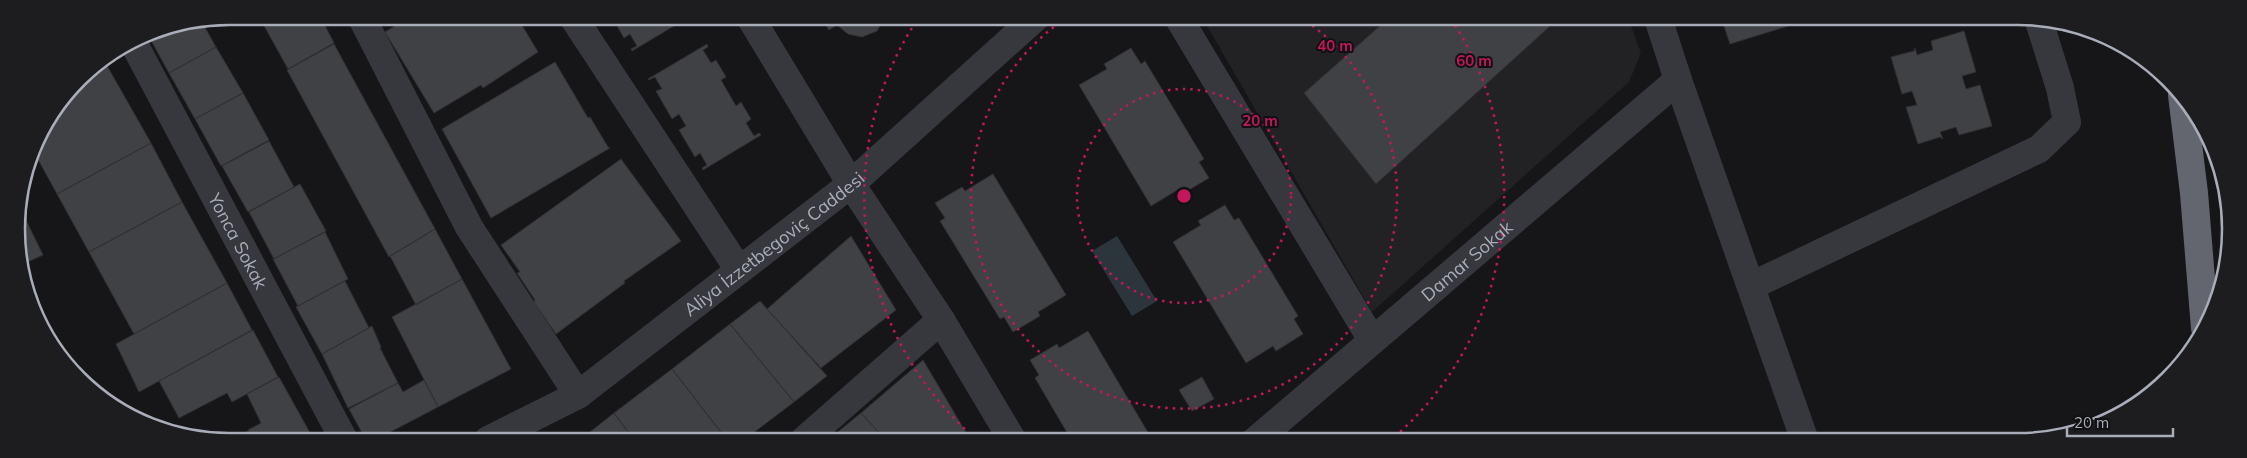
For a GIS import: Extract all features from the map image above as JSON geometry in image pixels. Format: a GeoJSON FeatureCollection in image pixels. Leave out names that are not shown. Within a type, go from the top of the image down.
{"type":"FeatureCollection","features":[{"type":"Feature","properties":{"kind":"highway"},"geometry":{"type":"LineString","coordinates":[[2184,110],[2194,193],[2204,312]]}},
{"type":"Feature","properties":{"kind":"street"},"geometry":{"type":"LineString","coordinates":[[366,25],[469,226],[578,395]]}},
{"type":"Feature","properties":{"kind":"street"},"geometry":{"type":"LineString","coordinates":[[578,25],[739,270]]}},
{"type":"Feature","properties":{"kind":"street"},"geometry":{"type":"LineString","coordinates":[[755,25],[851,184],[941,320],[1009,433]]}},
{"type":"Feature","properties":{"kind":"street","name":"Aliya İzzetbegoviç Caddesi"},"geometry":{"type":"LineString","coordinates":[[502,433],[578,395],[851,184],[1027,25]]}},
{"type":"Feature","properties":{"kind":"street"},"geometry":{"type":"LineString","coordinates":[[1183,25],[1372,340]]}},
{"type":"Feature","properties":{"kind":"street"},"geometry":{"type":"LineString","coordinates":[[1660,25],[1802,433]]}},
{"type":"Feature","properties":{"kind":"street"},"geometry":{"type":"LineString","coordinates":[[1750,286],[2039,149],[2067,122],[2060,88],[2041,26]]}},
{"type":"Feature","properties":{"kind":"street","name":"Yonca Sokak"},"geometry":{"type":"LineString","coordinates":[[136,48],[340,433]]}},
{"type":"Feature","properties":{"kind":"street","name":"Damar Sokak"},"geometry":{"type":"LineString","coordinates":[[1264,433],[1678,80]]}},
{"type":"Feature","properties":{"kind":"street"},"geometry":{"type":"LineString","coordinates":[[812,433],[941,320]]}},
{"type":"Feature","properties":{"kind":"shaded area"},"geometry":{"type":"Polygon","coordinates":[[[1207,25],[1631,25],[1641,53],[1629,82],[1372,312],[1207,25]]]}},
{"type":"Feature","properties":{"kind":"shaded area"},"geometry":{"type":"Polygon","coordinates":[[[1117,236],[1157,301],[1132,316],[1092,251],[1117,236]]]}},
{"type":"Feature","properties":{"kind":"building"},"geometry":{"type":"Polygon","coordinates":[[[264,25],[325,25],[334,43],[288,69],[264,25]]]}},
{"type":"Feature","properties":{"kind":"building"},"geometry":{"type":"Polygon","coordinates":[[[396,25],[522,25],[538,52],[483,88],[481,85],[434,113],[385,32],[396,25]]]}},
{"type":"Feature","properties":{"kind":"building"},"geometry":{"type":"Polygon","coordinates":[[[617,25],[676,25],[632,51],[631,49],[637,46],[630,34],[624,38],[617,25]]]}},
{"type":"Feature","properties":{"kind":"building"},"geometry":{"type":"Polygon","coordinates":[[[826,25],[837,25],[829,30],[826,25]]]}},
{"type":"Feature","properties":{"kind":"building"},"geometry":{"type":"Polygon","coordinates":[[[837,25],[880,25],[877,31],[862,37],[848,34],[837,25]]]}},
{"type":"Feature","properties":{"kind":"building"},"geometry":{"type":"Polygon","coordinates":[[[1381,25],[1551,25],[1376,184],[1304,93],[1381,25]]]}},
{"type":"Feature","properties":{"kind":"building"},"geometry":{"type":"Polygon","coordinates":[[[1788,25],[1788,26],[1730,44],[1724,26],[1788,25]]]}},
{"type":"Feature","properties":{"kind":"building"},"geometry":{"type":"Polygon","coordinates":[[[205,27],[216,47],[169,73],[151,41],[176,32],[205,27]]]}},
{"type":"Feature","properties":{"kind":"building"},"geometry":{"type":"Polygon","coordinates":[[[1964,31],[1976,72],[1962,76],[1966,89],[1980,85],[1992,126],[1959,135],[1956,127],[1940,132],[1943,139],[1940,137],[1918,144],[1906,107],[1917,105],[1912,91],[1902,94],[1891,57],[1914,51],[1915,48],[1917,55],[1933,50],[1931,41],[1964,31]]]}},
{"type":"Feature","properties":{"kind":"building"},"geometry":{"type":"Polygon","coordinates":[[[334,44],[435,229],[389,257],[287,70],[334,44]]]}},
{"type":"Feature","properties":{"kind":"building"},"geometry":{"type":"Polygon","coordinates":[[[707,44],[708,47],[703,50],[711,63],[716,60],[726,77],[721,80],[736,106],[741,102],[751,119],[746,123],[754,136],[759,133],[761,135],[703,170],[702,168],[707,165],[700,153],[695,157],[679,130],[686,126],[679,114],[672,119],[656,91],[662,89],[655,77],[648,79],[707,44]]]}},
{"type":"Feature","properties":{"kind":"building"},"geometry":{"type":"Polygon","coordinates":[[[216,47],[243,93],[195,119],[169,73],[216,47]]]}},
{"type":"Feature","properties":{"kind":"building"},"geometry":{"type":"Polygon","coordinates":[[[1131,48],[1141,64],[1145,61],[1204,159],[1199,162],[1209,178],[1182,194],[1179,189],[1151,206],[1079,85],[1107,69],[1104,64],[1131,48]]]}},
{"type":"Feature","properties":{"kind":"building"},"geometry":{"type":"Polygon","coordinates":[[[555,62],[588,118],[590,117],[610,148],[491,218],[442,129],[555,62]]]}},
{"type":"Feature","properties":{"kind":"building"},"geometry":{"type":"Polygon","coordinates":[[[107,66],[151,143],[57,194],[38,159],[52,127],[67,105],[94,76],[107,66]]]}},
{"type":"Feature","properties":{"kind":"building"},"geometry":{"type":"Polygon","coordinates":[[[243,93],[269,140],[221,166],[195,119],[243,93]]]}},
{"type":"Feature","properties":{"kind":"building"},"geometry":{"type":"Polygon","coordinates":[[[269,141],[294,187],[248,212],[222,166],[269,141]]]}},
{"type":"Feature","properties":{"kind":"building"},"geometry":{"type":"Polygon","coordinates":[[[151,143],[182,202],[89,252],[57,194],[151,143]]]}},
{"type":"Feature","properties":{"kind":"building"},"geometry":{"type":"Polygon","coordinates":[[[621,159],[681,241],[624,281],[625,283],[556,334],[517,273],[520,272],[501,245],[621,159]]]}},
{"type":"Feature","properties":{"kind":"building"},"geometry":{"type":"Polygon","coordinates":[[[993,174],[1066,295],[1038,312],[1040,316],[1013,332],[1004,317],[1000,319],[940,221],[945,218],[935,203],[962,187],[965,191],[993,174]]]}},
{"type":"Feature","properties":{"kind":"building"},"geometry":{"type":"Polygon","coordinates":[[[300,184],[326,231],[274,259],[249,212],[300,184]]]}},
{"type":"Feature","properties":{"kind":"building"},"geometry":{"type":"Polygon","coordinates":[[[182,202],[227,283],[134,334],[89,252],[182,202]]]}},
{"type":"Feature","properties":{"kind":"building"},"geometry":{"type":"Polygon","coordinates":[[[1225,205],[1234,220],[1239,218],[1298,316],[1294,319],[1303,334],[1276,351],[1273,346],[1246,363],[1173,242],[1201,225],[1198,221],[1225,205]]]}},
{"type":"Feature","properties":{"kind":"building"},"geometry":{"type":"Polygon","coordinates":[[[25,218],[43,255],[28,262],[25,242],[25,218]]]}},
{"type":"Feature","properties":{"kind":"building"},"geometry":{"type":"Polygon","coordinates":[[[435,229],[462,279],[416,305],[390,256],[435,229]]]}},
{"type":"Feature","properties":{"kind":"building"},"geometry":{"type":"Polygon","coordinates":[[[325,232],[348,279],[298,306],[273,259],[325,232]]]}},
{"type":"Feature","properties":{"kind":"building"},"geometry":{"type":"Polygon","coordinates":[[[851,236],[896,310],[821,368],[767,309],[851,236]]]}},
{"type":"Feature","properties":{"kind":"building"},"geometry":{"type":"Polygon","coordinates":[[[462,279],[511,369],[438,407],[392,317],[462,279]]]}},
{"type":"Feature","properties":{"kind":"building"},"geometry":{"type":"Polygon","coordinates":[[[345,281],[369,328],[322,354],[296,307],[345,281]]]}},
{"type":"Feature","properties":{"kind":"building"},"geometry":{"type":"Polygon","coordinates":[[[227,283],[252,330],[139,392],[116,344],[227,283]]]}},
{"type":"Feature","properties":{"kind":"building"},"geometry":{"type":"Polygon","coordinates":[[[760,301],[827,376],[794,402],[730,324],[760,301]]]}},
{"type":"Feature","properties":{"kind":"building"},"geometry":{"type":"Polygon","coordinates":[[[730,324],[794,402],[753,433],[722,433],[672,369],[730,324]]]}},
{"type":"Feature","properties":{"kind":"building"},"geometry":{"type":"Polygon","coordinates":[[[372,326],[380,348],[398,383],[348,408],[322,354],[372,326]]]}},
{"type":"Feature","properties":{"kind":"building"},"geometry":{"type":"Polygon","coordinates":[[[253,330],[278,377],[232,402],[227,393],[179,418],[159,381],[253,330]]]}},
{"type":"Feature","properties":{"kind":"building"},"geometry":{"type":"Polygon","coordinates":[[[1088,331],[1148,433],[1067,433],[1035,378],[1039,375],[1030,360],[1057,344],[1059,348],[1088,331]]]}},
{"type":"Feature","properties":{"kind":"building"},"geometry":{"type":"Polygon","coordinates":[[[923,360],[966,433],[880,433],[861,413],[923,360]]]}},
{"type":"Feature","properties":{"kind":"building"},"geometry":{"type":"Polygon","coordinates":[[[672,369],[722,433],[629,433],[614,413],[672,369]]]}},
{"type":"Feature","properties":{"kind":"building"},"geometry":{"type":"Polygon","coordinates":[[[279,377],[310,433],[250,433],[248,430],[261,423],[247,394],[279,377]]]}},
{"type":"Feature","properties":{"kind":"building"},"geometry":{"type":"Polygon","coordinates":[[[1202,377],[1214,399],[1192,411],[1179,390],[1202,377]]]}},
{"type":"Feature","properties":{"kind":"building"},"geometry":{"type":"Polygon","coordinates":[[[424,380],[438,407],[388,433],[362,433],[349,409],[398,383],[403,392],[424,380]]]}},
{"type":"Feature","properties":{"kind":"building"},"geometry":{"type":"Polygon","coordinates":[[[614,413],[629,433],[589,433],[614,413]]]}},
{"type":"Feature","properties":{"kind":"building"},"geometry":{"type":"Polygon","coordinates":[[[861,413],[880,433],[837,433],[861,413]]]}}]}
